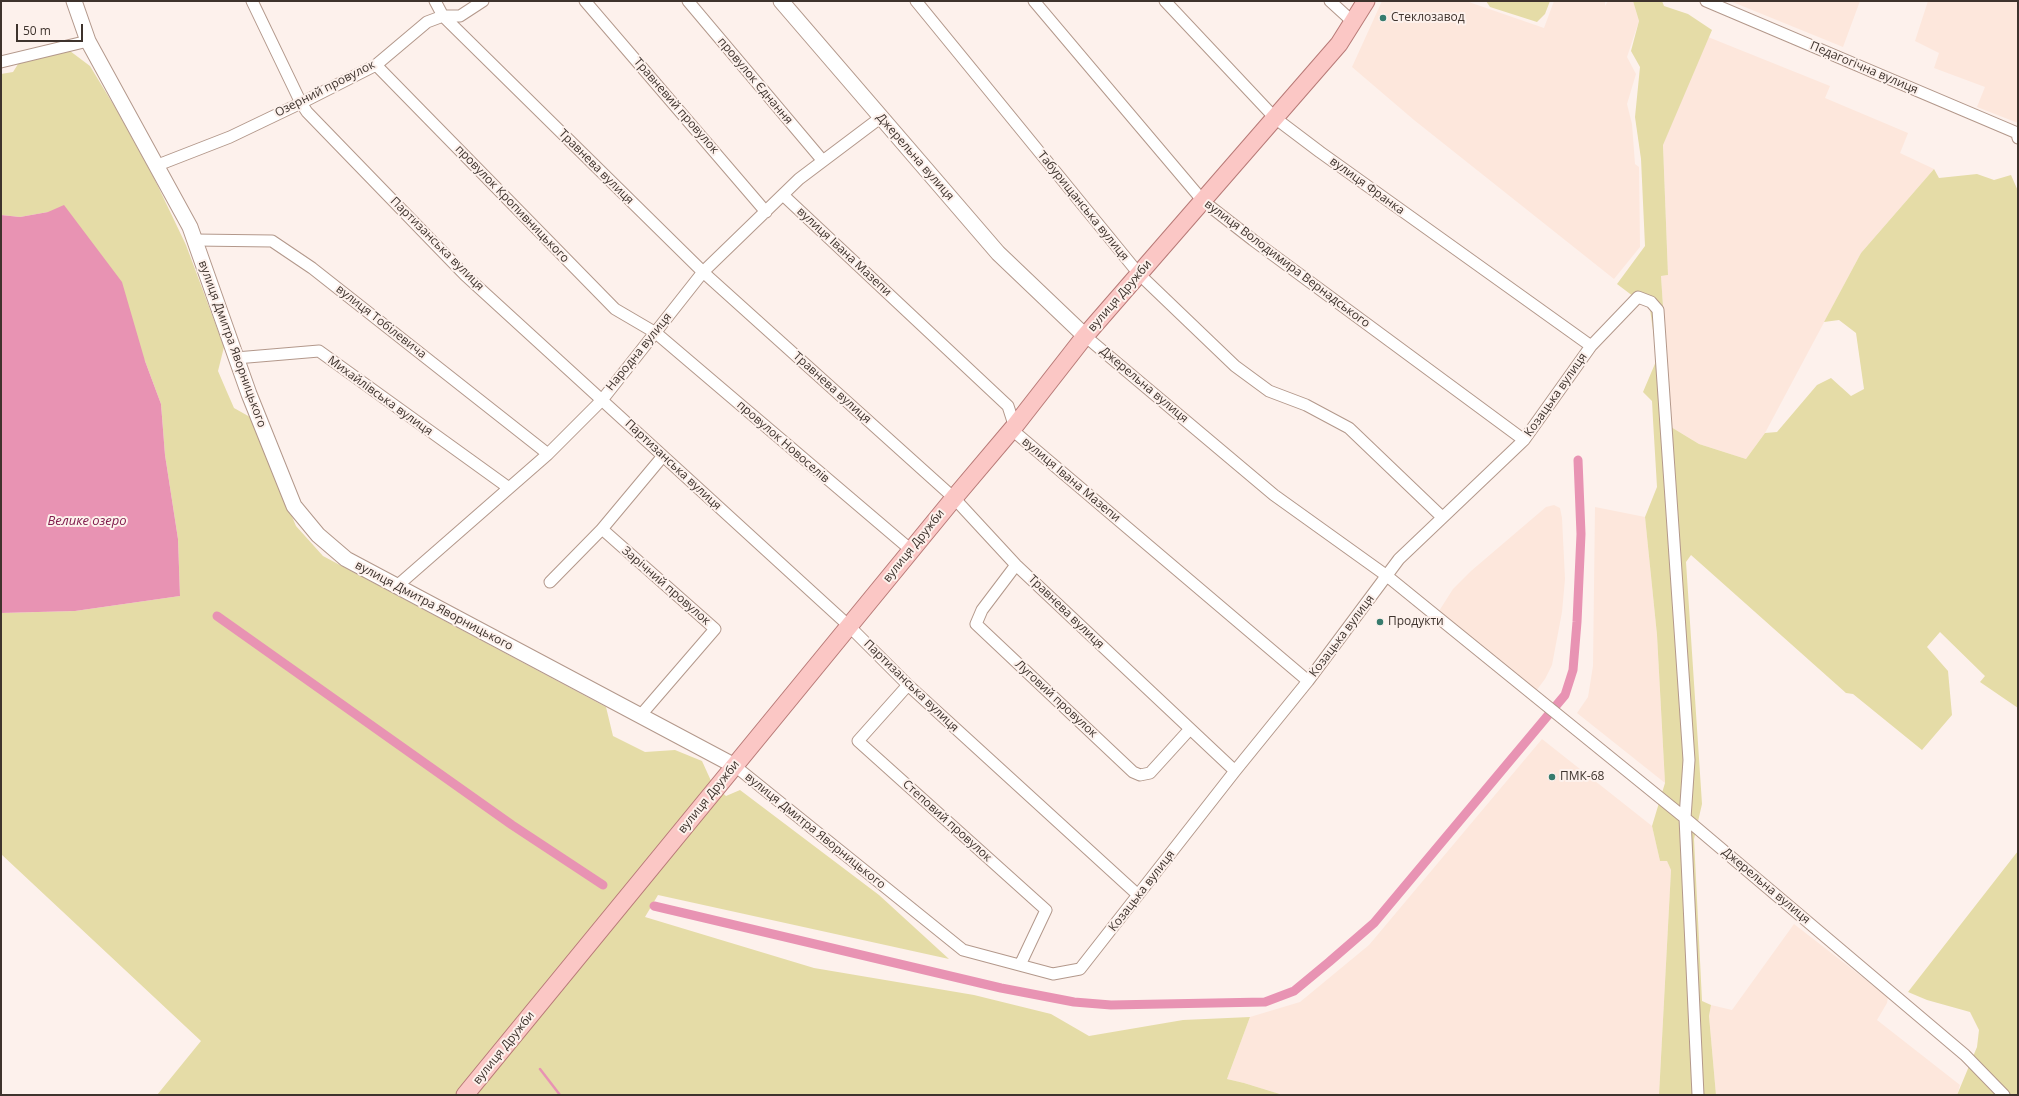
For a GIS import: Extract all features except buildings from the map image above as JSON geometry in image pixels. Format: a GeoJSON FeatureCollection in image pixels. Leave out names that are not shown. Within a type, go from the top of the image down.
{"type":"FeatureCollection","features":[{"type":"Feature","properties":{"kind":"main road","name":"вулиця Дмитра Яворницького"},"geometry":{"type":"LineString","coordinates":[[74,1],[88,41],[158,165],[190,227],[236,358],[294,506],[318,535],[346,559],[735,766]]}},
{"type":"Feature","properties":{"kind":"main road","name":"Джерельна вулиця"},"geometry":{"type":"LineString","coordinates":[[780,1],[998,253],[1085,336]]}},
{"type":"Feature","properties":{"kind":"main road","name":"вулиця Дружби"},"geometry":{"type":"LineString","coordinates":[[465,1095],[911,550],[1014,427],[1085,336],[1339,44],[1366,1]]}},
{"type":"Feature","properties":{"kind":"street","name":"Партизанська вулиця"},"geometry":{"type":"LineString","coordinates":[[252,1],[301,103],[307,112],[465,275],[849,626],[908,685],[1138,895]]}},
{"type":"Feature","properties":{"kind":"street","name":"Травнева вулиця"},"geometry":{"type":"LineString","coordinates":[[435,1],[443,16],[703,272],[954,498],[1016,565],[1235,771]]}},
{"type":"Feature","properties":{"kind":"street","name":"Озерний провулок"},"geometry":{"type":"LineString","coordinates":[[158,165],[230,137],[301,103],[376,64],[427,22],[443,16],[460,16],[483,1]]}},
{"type":"Feature","properties":{"kind":"street","name":"Травневий провулок"},"geometry":{"type":"LineString","coordinates":[[585,1],[766,212]]}},
{"type":"Feature","properties":{"kind":"street","name":"провулок Єднання"},"geometry":{"type":"LineString","coordinates":[[688,1],[823,161]]}},
{"type":"Feature","properties":{"kind":"street","name":"Табурищанська вулиця"},"geometry":{"type":"LineString","coordinates":[[916,1],[1139,274],[1235,366],[1269,391],[1306,405],[1349,428],[1442,517]]}},
{"type":"Feature","properties":{"kind":"street","name":"вулиця Володимира Вернадського"},"geometry":{"type":"LineString","coordinates":[[1034,1],[1202,200],[1259,245],[1524,440]]}},
{"type":"Feature","properties":{"kind":"street","name":"вулиця Франка"},"geometry":{"type":"LineString","coordinates":[[1165,1],[1275,118],[1320,152],[1591,346]]}},
{"type":"Feature","properties":{"kind":"street"},"geometry":{"type":"LineString","coordinates":[[1330,1],[1354,22]]}},
{"type":"Feature","properties":{"kind":"street","name":"Педагогічна вулиця"},"geometry":{"type":"LineString","coordinates":[[1706,1],[2017,132],[2018,138]]}},
{"type":"Feature","properties":{"kind":"street"},"geometry":{"type":"LineString","coordinates":[[1,62],[88,41]]}},
{"type":"Feature","properties":{"kind":"street","name":"провулок Кропивницького"},"geometry":{"type":"LineString","coordinates":[[376,64],[615,309],[656,333]]}},
{"type":"Feature","properties":{"kind":"street","name":"Народна вулиця"},"geometry":{"type":"LineString","coordinates":[[397,586],[548,454],[602,400],[703,272],[783,195],[823,161],[880,118]]}},
{"type":"Feature","properties":{"kind":"street","name":"вулиця Івана Мазепи"},"geometry":{"type":"LineString","coordinates":[[783,195],[1008,406],[1016,434],[1308,682]]}},
{"type":"Feature","properties":{"kind":"street","name":"вулиця Тобілевича"},"geometry":{"type":"LineString","coordinates":[[195,240],[272,241],[312,268],[548,454]]}},
{"type":"Feature","properties":{"kind":"street","name":"Козацька вулиця"},"geometry":{"type":"LineString","coordinates":[[1053,974],[1080,969],[1235,771],[1308,682],[1399,560],[1442,517],[1524,440],[1591,346],[1638,297],[1651,302],[1658,310],[1689,760],[1685,818]]}},
{"type":"Feature","properties":{"kind":"street","name":"провулок Новоселів"},"geometry":{"type":"LineString","coordinates":[[656,333],[911,550]]}},
{"type":"Feature","properties":{"kind":"street","name":"Джерельна вулиця"},"geometry":{"type":"LineString","coordinates":[[1085,336],[1274,495],[1387,576],[1685,818],[1965,1055],[2004,1095]]}},
{"type":"Feature","properties":{"kind":"street","name":"Михайлівська вулиця"},"geometry":{"type":"LineString","coordinates":[[236,358],[319,351],[509,488]]}},
{"type":"Feature","properties":{"kind":"street"},"geometry":{"type":"LineString","coordinates":[[550,582],[602,529],[663,456]]}},
{"type":"Feature","properties":{"kind":"street","name":"Зарічний провулок"},"geometry":{"type":"LineString","coordinates":[[602,529],[715,629],[640,716]]}},
{"type":"Feature","properties":{"kind":"street","name":"Луговий провулок"},"geometry":{"type":"LineString","coordinates":[[1016,565],[982,610],[976,624],[1133,772],[1140,774],[1150,773],[1190,729]]}},
{"type":"Feature","properties":{"kind":"street","name":"Степовий провулок"},"geometry":{"type":"LineString","coordinates":[[908,685],[858,742],[1046,910],[1020,965]]}},
{"type":"Feature","properties":{"kind":"street","name":"вулиця Дмитра Яворницького"},"geometry":{"type":"LineString","coordinates":[[735,766],[963,950],[1053,974]]}},
{"type":"Feature","properties":{"kind":"street"},"geometry":{"type":"LineString","coordinates":[[1685,818],[1698,1095]]}},
{"type":"Feature","properties":{"kind":"shaded area"},"geometry":{"type":"Polygon","coordinates":[[[1382,1],[1466,1],[1544,28],[1554,1],[1605,1],[1605,6],[1608,1],[1633,1],[1639,21],[1627,57],[1636,74],[1627,104],[1632,124],[1635,164],[1639,167],[1640,247],[1614,279],[1414,120],[1352,67],[1382,1]]]}},
{"type":"Feature","properties":{"kind":"shaded area"},"geometry":{"type":"Polygon","coordinates":[[[1486,1],[1550,1],[1545,14],[1537,22],[1490,7],[1486,1]]]}},
{"type":"Feature","properties":{"kind":"shaded area"},"geometry":{"type":"Polygon","coordinates":[[[1633,1],[1662,1],[1664,6],[1688,14],[1712,30],[1663,145],[1668,275],[1661,276],[1671,427],[1699,444],[1746,459],[1765,433],[1777,432],[1817,385],[1831,378],[1851,396],[1864,389],[1856,333],[1839,320],[1824,322],[1861,253],[1934,169],[1939,178],[1977,174],[1994,180],[2011,175],[2018,191],[2018,708],[1980,682],[1985,676],[1940,632],[1927,647],[1948,671],[1952,715],[1922,750],[1853,694],[1846,693],[1691,555],[1686,562],[1702,804],[1694,839],[1702,1001],[1711,1005],[1709,1016],[1716,1095],[1659,1095],[1671,870],[1667,861],[1660,861],[1652,826],[1665,783],[1657,635],[1645,517],[1657,487],[1652,401],[1643,392],[1657,359],[1650,309],[1617,284],[1645,246],[1641,159],[1635,117],[1640,67],[1631,51],[1639,21],[1633,1]]]}},
{"type":"Feature","properties":{"kind":"shaded area"},"geometry":{"type":"Polygon","coordinates":[[[1730,1],[1860,1],[1843,47],[1730,1]]]}},
{"type":"Feature","properties":{"kind":"shaded area"},"geometry":{"type":"Polygon","coordinates":[[[1928,1],[2018,1],[2018,123],[1977,107],[1985,87],[1934,68],[1939,53],[1915,41],[1928,1]]]}},
{"type":"Feature","properties":{"kind":"shaded area"},"geometry":{"type":"Polygon","coordinates":[[[1708,37],[1830,86],[1825,98],[1908,133],[1900,153],[1934,169],[1861,253],[1765,433],[1746,459],[1699,444],[1671,427],[1661,276],[1668,275],[1663,144],[1708,37]]]}},
{"type":"Feature","properties":{"kind":"shaded area"},"geometry":{"type":"Polygon","coordinates":[[[70,51],[90,66],[116,109],[154,178],[186,245],[224,347],[218,371],[234,408],[250,417],[296,526],[323,556],[606,707],[613,736],[645,752],[675,750],[702,761],[712,783],[726,796],[740,790],[879,895],[949,959],[658,895],[645,917],[814,968],[974,995],[1051,1014],[1089,1036],[1183,1020],[1250,1017],[1227,1079],[1283,1095],[157,1095],[201,1041],[1,854],[1,613],[75,611],[180,596],[178,539],[165,455],[161,404],[145,361],[48,212],[20,217],[1,215],[1,74],[13,72],[20,61],[70,51]]]}},
{"type":"Feature","properties":{"kind":"shaded area"},"geometry":{"type":"Polygon","coordinates":[[[1554,505],[1560,508],[1562,518],[1565,579],[1562,612],[1552,665],[1545,679],[1536,691],[1439,611],[1453,589],[1471,571],[1546,507],[1554,505]]]}},
{"type":"Feature","properties":{"kind":"shaded area"},"geometry":{"type":"Polygon","coordinates":[[[1595,507],[1645,517],[1657,635],[1665,783],[1577,713],[1588,697],[1593,666],[1595,507]]]}},
{"type":"Feature","properties":{"kind":"shaded area"},"geometry":{"type":"Polygon","coordinates":[[[1542,739],[1652,826],[1660,861],[1667,861],[1671,870],[1659,1095],[1283,1095],[1227,1079],[1250,1017],[1300,1002],[1369,945],[1542,739]]]}},
{"type":"Feature","properties":{"kind":"shaded area"},"geometry":{"type":"Polygon","coordinates":[[[2018,851],[2018,1095],[1957,1095],[1977,1047],[1979,1030],[1970,1012],[1927,1000],[1908,992],[2018,851]]]}},
{"type":"Feature","properties":{"kind":"shaded area"},"geometry":{"type":"Polygon","coordinates":[[[1794,924],[1888,997],[1887,1003],[1877,1020],[1960,1085],[1957,1095],[1716,1095],[1709,1016],[1711,1005],[1732,1010],[1794,924]]]}},
{"type":"Feature","properties":{"kind":"water","name":"Велике озеро"},"geometry":{"type":"Polygon","coordinates":[[[64,205],[122,282],[145,361],[161,404],[165,455],[178,539],[180,596],[75,611],[1,613],[1,215],[20,217],[48,212],[64,205]]]}},
{"type":"Feature","properties":{"kind":"waterway"},"geometry":{"type":"LineString","coordinates":[[654,906],[1001,988],[1074,1002],[1111,1005],[1265,1002],[1294,991],[1374,923],[1565,695],[1573,670],[1577,622],[1581,534],[1578,460]]}},
{"type":"Feature","properties":{"kind":"waterway"},"geometry":{"type":"LineString","coordinates":[[217,616],[512,825],[603,885]]}},
{"type":"Feature","properties":{"kind":"waterway"},"geometry":{"type":"LineString","coordinates":[[540,1069],[560,1095]]}},
{"type":"Feature","properties":{"kind":"place","name":"Стеклозавод"},"geometry":{"type":"Point","coordinates":[1383,18]}},
{"type":"Feature","properties":{"kind":"place","name":"Продукти"},"geometry":{"type":"Point","coordinates":[1380,622]}},
{"type":"Feature","properties":{"kind":"place","name":"ПМК-68"},"geometry":{"type":"Point","coordinates":[1552,777]}}]}
